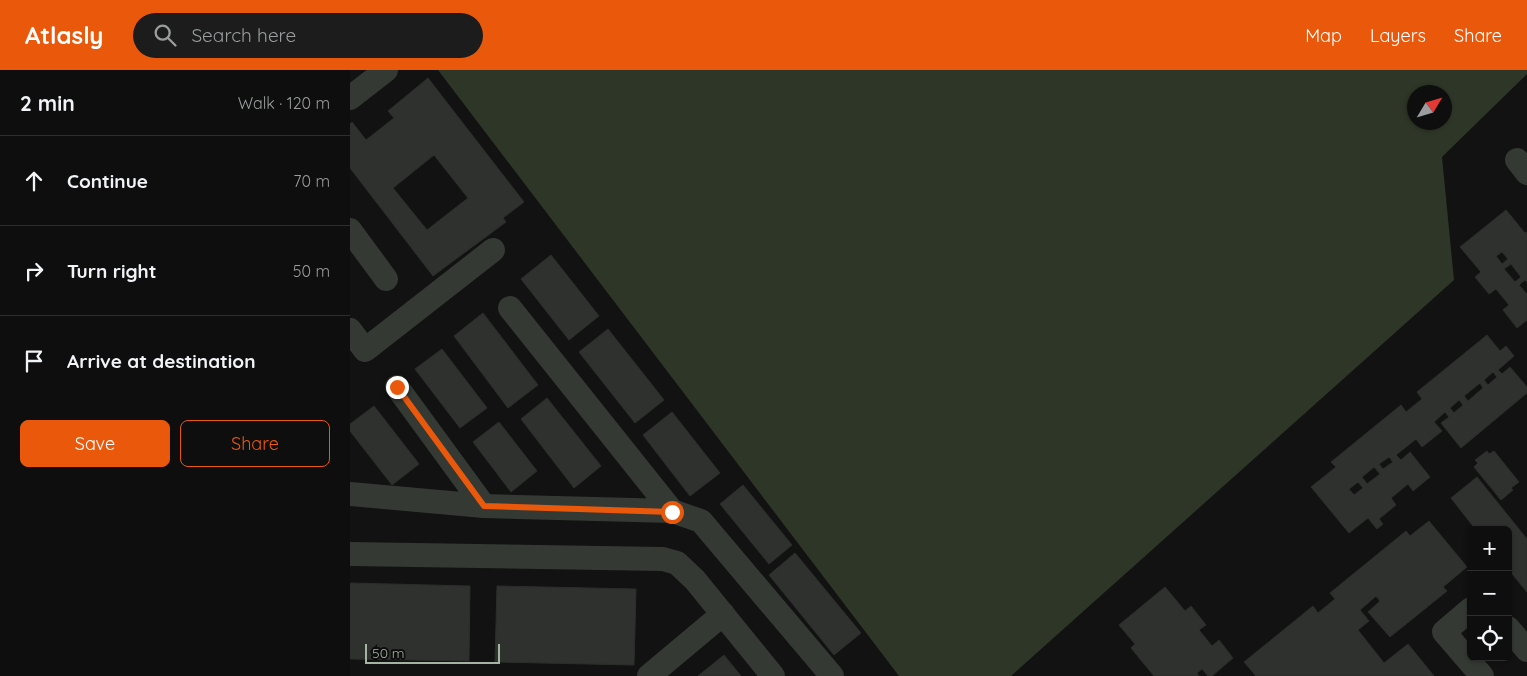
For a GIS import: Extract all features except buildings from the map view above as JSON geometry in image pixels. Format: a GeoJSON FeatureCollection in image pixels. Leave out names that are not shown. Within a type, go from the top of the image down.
{"type":"FeatureCollection","features":[{"type":"Feature","properties":{"kind":"lane"},"geometry":{"type":"LineString","coordinates":[[350,98],[386,70]]}},
{"type":"Feature","properties":{"kind":"lane"},"geometry":{"type":"LineString","coordinates":[[350,230],[386,279]]}},
{"type":"Feature","properties":{"kind":"lane"},"geometry":{"type":"LineString","coordinates":[[350,330],[365,350],[493,250]]}},
{"type":"Feature","properties":{"kind":"lane"},"geometry":{"type":"LineString","coordinates":[[510,308],[672,512]]}},
{"type":"Feature","properties":{"kind":"lane"},"geometry":{"type":"LineString","coordinates":[[397,387],[484,506]]}},
{"type":"Feature","properties":{"kind":"lane"},"geometry":{"type":"LineString","coordinates":[[350,494],[484,506],[672,512],[701,521],[832,676]]}},
{"type":"Feature","properties":{"kind":"lane"},"geometry":{"type":"LineString","coordinates":[[350,554],[663,560],[677,563],[695,580],[773,676]]}},
{"type":"Feature","properties":{"kind":"lane"},"geometry":{"type":"LineString","coordinates":[[1467,612],[1444,632],[1482,676]]}},
{"type":"Feature","properties":{"kind":"lane"},"geometry":{"type":"LineString","coordinates":[[649,676],[723,614]]}},
{"type":"Feature","properties":{"kind":"lane"},"geometry":{"type":"LineString","coordinates":[[1512,633],[1527,650]]}},
{"type":"Feature","properties":{"kind":"shaded area"},"geometry":{"type":"Polygon","coordinates":[[[438,70],[1527,70],[1527,74],[1442,157],[1454,280],[1011,676],[899,676],[438,70]]]}},
{"type":"Feature","properties":{"kind":"route"},"geometry":{"type":"LineString","coordinates":[[397,387],[484,506],[672,512]]}}]}
